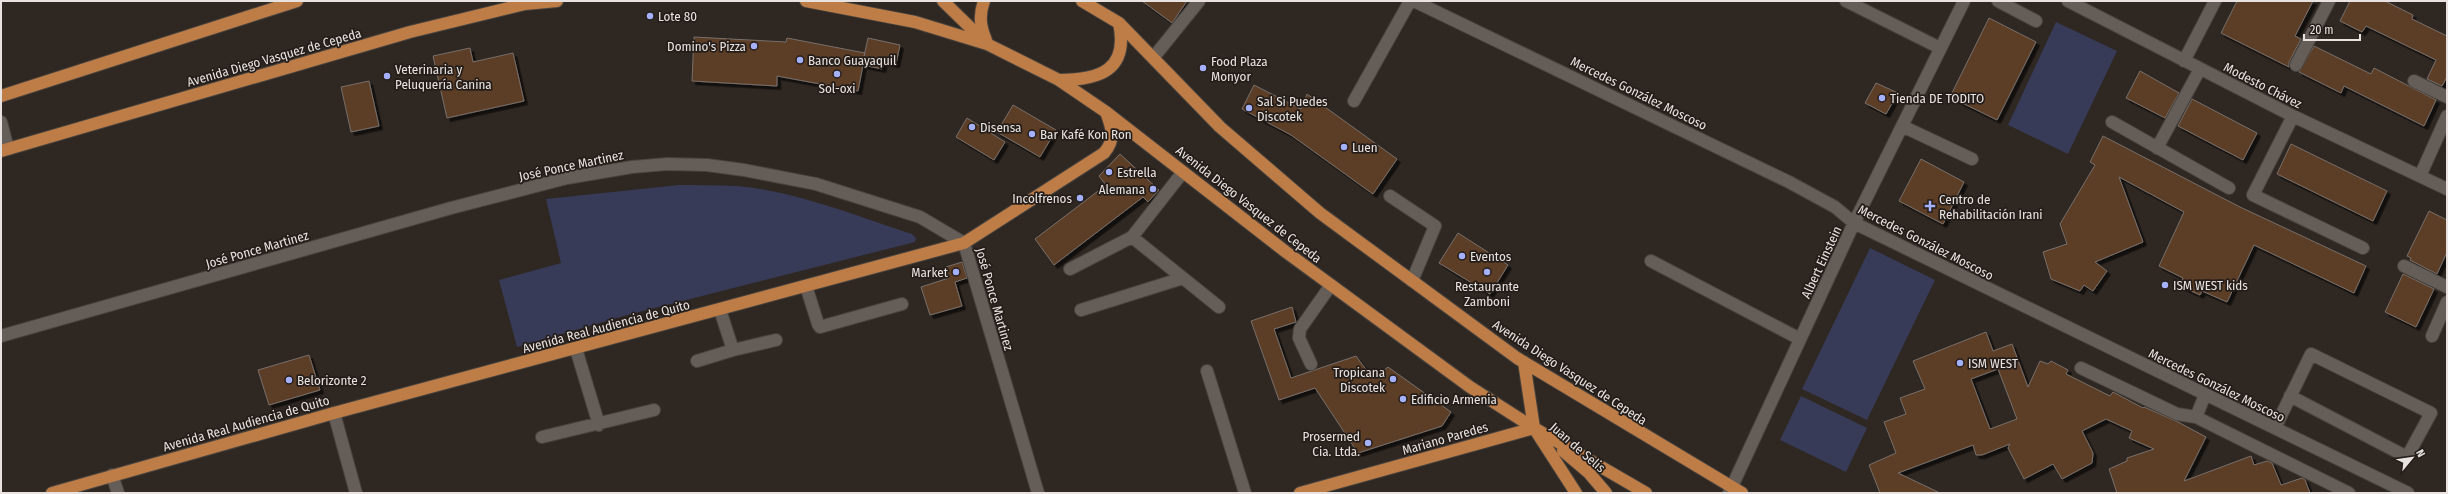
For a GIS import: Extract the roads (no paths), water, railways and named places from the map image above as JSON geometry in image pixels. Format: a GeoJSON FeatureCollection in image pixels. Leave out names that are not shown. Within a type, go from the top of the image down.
{"type":"FeatureCollection","features":[{"type":"Feature","properties":{"kind":"main road"},"geometry":{"type":"LineString","coordinates":[[1,96],[297,1]]}},
{"type":"Feature","properties":{"kind":"main road","name":"Avenida Diego Vasquez de Cepeda"},"geometry":{"type":"LineString","coordinates":[[4,150],[410,32],[525,4],[557,1]]}},
{"type":"Feature","properties":{"kind":"main road","name":"Avenida Diego Vasquez de Cepeda"},"geometry":{"type":"LineString","coordinates":[[806,1],[915,22],[987,44],[1060,80],[1106,112],[1331,285],[1470,387],[1534,428],[1646,493]]}},
{"type":"Feature","properties":{"kind":"main road"},"geometry":{"type":"LineString","coordinates":[[943,1],[987,44]]}},
{"type":"Feature","properties":{"kind":"main road"},"geometry":{"type":"LineString","coordinates":[[984,1],[980,13],[981,28],[987,44]]}},
{"type":"Feature","properties":{"kind":"main road","name":"Avenida Diego Vasquez de Cepeda"},"geometry":{"type":"LineString","coordinates":[[1082,1],[1119,23],[1220,127],[1314,208],[1524,362],[1734,491]]}},
{"type":"Feature","properties":{"kind":"main road"},"geometry":{"type":"LineString","coordinates":[[1060,80],[1081,80],[1098,76],[1110,69],[1117,60],[1122,49],[1119,23]]}},
{"type":"Feature","properties":{"kind":"main road","name":"Avenida Real Audiencia de Quito"},"geometry":{"type":"LineString","coordinates":[[52,493],[334,413],[576,349],[964,243],[1104,153],[1113,138],[1112,128],[1106,112]]}},
{"type":"Feature","properties":{"kind":"main road"},"geometry":{"type":"LineString","coordinates":[[1524,362],[1534,428]]}},
{"type":"Feature","properties":{"kind":"main road","name":"Mariano Paredes"},"geometry":{"type":"LineString","coordinates":[[1300,493],[1534,428]]}},
{"type":"Feature","properties":{"kind":"main road","name":"Juan de Selis"},"geometry":{"type":"LineString","coordinates":[[1534,428],[1576,493]]}},
{"type":"Feature","properties":{"kind":"main road","name":"Juan de Selis"},"geometry":{"type":"LineString","coordinates":[[1534,428],[1589,473],[1606,493]]}},
{"type":"Feature","properties":{"kind":"street"},"geometry":{"type":"LineString","coordinates":[[1153,58],[1199,1]]}},
{"type":"Feature","properties":{"kind":"street"},"geometry":{"type":"LineString","coordinates":[[1354,101],[1410,1]]}},
{"type":"Feature","properties":{"kind":"street","name":"Mercedes González Moscoso"},"geometry":{"type":"LineString","coordinates":[[1414,1],[1788,182],[1835,207],[1854,223],[2408,493]]}},
{"type":"Feature","properties":{"kind":"street"},"geometry":{"type":"LineString","coordinates":[[1846,1],[1940,48]]}},
{"type":"Feature","properties":{"kind":"street","name":"Albert Einstein"},"geometry":{"type":"LineString","coordinates":[[1734,491],[1800,339],[1854,223],[1964,1]]}},
{"type":"Feature","properties":{"kind":"street"},"geometry":{"type":"LineString","coordinates":[[1998,1],[2036,21]]}},
{"type":"Feature","properties":{"kind":"street","name":"Modesto Chávez"},"geometry":{"type":"LineString","coordinates":[[2068,1],[2092,6],[2184,61],[2293,116],[2447,190]]}},
{"type":"Feature","properties":{"kind":"street"},"geometry":{"type":"LineString","coordinates":[[2184,61],[2215,1]]}},
{"type":"Feature","properties":{"kind":"street"},"geometry":{"type":"LineString","coordinates":[[2296,65],[2329,1]]}},
{"type":"Feature","properties":{"kind":"street"},"geometry":{"type":"LineString","coordinates":[[2157,148],[2200,69]]}},
{"type":"Feature","properties":{"kind":"street"},"geometry":{"type":"LineString","coordinates":[[2414,81],[2447,97]]}},
{"type":"Feature","properties":{"kind":"street"},"geometry":{"type":"LineString","coordinates":[[2293,116],[2252,195],[2363,248]]}},
{"type":"Feature","properties":{"kind":"street"},"geometry":{"type":"LineString","coordinates":[[2420,176],[2447,116]]}},
{"type":"Feature","properties":{"kind":"street"},"geometry":{"type":"LineString","coordinates":[[1,122],[4,150]]}},
{"type":"Feature","properties":{"kind":"street"},"geometry":{"type":"LineString","coordinates":[[2112,122],[2229,188]]}},
{"type":"Feature","properties":{"kind":"street"},"geometry":{"type":"LineString","coordinates":[[1902,126],[1972,159]]}},
{"type":"Feature","properties":{"kind":"street","name":"José Ponce Martinez"},"geometry":{"type":"LineString","coordinates":[[1,336],[451,208],[567,178],[632,167],[667,164],[707,165],[744,170],[816,184],[920,217],[964,243],[1038,493]]}},
{"type":"Feature","properties":{"kind":"street"},"geometry":{"type":"LineString","coordinates":[[1070,269],[1132,237],[1183,172]]}},
{"type":"Feature","properties":{"kind":"street"},"geometry":{"type":"LineString","coordinates":[[1390,196],[1435,226],[1412,281]]}},
{"type":"Feature","properties":{"kind":"street"},"geometry":{"type":"LineString","coordinates":[[1132,237],[1219,307]]}},
{"type":"Feature","properties":{"kind":"street"},"geometry":{"type":"LineString","coordinates":[[1651,261],[1800,339]]}},
{"type":"Feature","properties":{"kind":"street"},"geometry":{"type":"LineString","coordinates":[[2404,266],[2447,287]]}},
{"type":"Feature","properties":{"kind":"street"},"geometry":{"type":"LineString","coordinates":[[1081,310],[1183,278]]}},
{"type":"Feature","properties":{"kind":"street"},"geometry":{"type":"LineString","coordinates":[[1311,364],[1299,338],[1300,329],[1331,285]]}},
{"type":"Feature","properties":{"kind":"street"},"geometry":{"type":"LineString","coordinates":[[806,286],[820,327],[902,304]]}},
{"type":"Feature","properties":{"kind":"street"},"geometry":{"type":"LineString","coordinates":[[2432,336],[2447,302]]}},
{"type":"Feature","properties":{"kind":"street"},"geometry":{"type":"LineString","coordinates":[[720,310],[733,350]]}},
{"type":"Feature","properties":{"kind":"street"},"geometry":{"type":"LineString","coordinates":[[697,361],[733,350],[776,340]]}},
{"type":"Feature","properties":{"kind":"street"},"geometry":{"type":"LineString","coordinates":[[576,349],[599,425]]}},
{"type":"Feature","properties":{"kind":"street"},"geometry":{"type":"LineString","coordinates":[[2275,428],[2290,396],[2311,354],[2430,413],[2407,457],[2290,396]]}},
{"type":"Feature","properties":{"kind":"street"},"geometry":{"type":"LineString","coordinates":[[2081,368],[2177,414],[2196,417],[2349,493]]}},
{"type":"Feature","properties":{"kind":"street"},"geometry":{"type":"LineString","coordinates":[[1207,371],[1245,493]]}},
{"type":"Feature","properties":{"kind":"street"},"geometry":{"type":"LineString","coordinates":[[2196,417],[2205,395]]}},
{"type":"Feature","properties":{"kind":"street"},"geometry":{"type":"LineString","coordinates":[[542,437],[599,425],[654,410]]}},
{"type":"Feature","properties":{"kind":"street"},"geometry":{"type":"LineString","coordinates":[[334,413],[356,493]]}},
{"type":"Feature","properties":{"kind":"street"},"geometry":{"type":"LineString","coordinates":[[112,475],[118,493]]}},
{"type":"Feature","properties":{"kind":"place","name":"Lote 80"},"geometry":{"type":"Point","coordinates":[650,16]}},
{"type":"Feature","properties":{"kind":"place","name":"Domino's Pizza"},"geometry":{"type":"Point","coordinates":[754,46]}},
{"type":"Feature","properties":{"kind":"place","name":"Banco Guayaquil"},"geometry":{"type":"Point","coordinates":[800,60]}},
{"type":"Feature","properties":{"kind":"place","name":"Food Plaza Monyor"},"geometry":{"type":"Point","coordinates":[1203,68]}},
{"type":"Feature","properties":{"kind":"place","name":"Sol-oxi"},"geometry":{"type":"Point","coordinates":[837,74]}},
{"type":"Feature","properties":{"kind":"place","name":"Veterinaria y Peluquería Canina"},"geometry":{"type":"Point","coordinates":[387,76]}},
{"type":"Feature","properties":{"kind":"place","name":"Tienda DE TODITO"},"geometry":{"type":"Point","coordinates":[1882,98]}},
{"type":"Feature","properties":{"kind":"place","name":"Sal Si Puedes Discotek"},"geometry":{"type":"Point","coordinates":[1249,108]}},
{"type":"Feature","properties":{"kind":"place","name":"Disensa"},"geometry":{"type":"Point","coordinates":[972,127]}},
{"type":"Feature","properties":{"kind":"place","name":"Bar Kafé Kon Ron"},"geometry":{"type":"Point","coordinates":[1032,134]}},
{"type":"Feature","properties":{"kind":"place","name":"Luen"},"geometry":{"type":"Point","coordinates":[1344,147]}},
{"type":"Feature","properties":{"kind":"place","name":"Estrella"},"geometry":{"type":"Point","coordinates":[1109,172]}},
{"type":"Feature","properties":{"kind":"place","name":"Alemana"},"geometry":{"type":"Point","coordinates":[1153,189]}},
{"type":"Feature","properties":{"kind":"place","name":"Incolfrenos"},"geometry":{"type":"Point","coordinates":[1080,198]}},
{"type":"Feature","properties":{"kind":"place","name":"Centro de Rehabilitación Irani"},"geometry":{"type":"Point","coordinates":[1930,206]}},
{"type":"Feature","properties":{"kind":"place","name":"Eventos"},"geometry":{"type":"Point","coordinates":[1462,256]}},
{"type":"Feature","properties":{"kind":"place","name":"Market"},"geometry":{"type":"Point","coordinates":[956,272]}},
{"type":"Feature","properties":{"kind":"place","name":"Restaurante Zamboni"},"geometry":{"type":"Point","coordinates":[1487,272]}},
{"type":"Feature","properties":{"kind":"place","name":"ISM WEST kids"},"geometry":{"type":"Point","coordinates":[2165,285]}},
{"type":"Feature","properties":{"kind":"place","name":"ISM WEST"},"geometry":{"type":"Point","coordinates":[1960,363]}},
{"type":"Feature","properties":{"kind":"place","name":"Tropicana Discotek"},"geometry":{"type":"Point","coordinates":[1393,379]}},
{"type":"Feature","properties":{"kind":"place","name":"Belorizonte 2"},"geometry":{"type":"Point","coordinates":[289,380]}},
{"type":"Feature","properties":{"kind":"place","name":"Edificio Armenia"},"geometry":{"type":"Point","coordinates":[1403,399]}},
{"type":"Feature","properties":{"kind":"place","name":"Prosermed Cia. Ltda."},"geometry":{"type":"Point","coordinates":[1368,443]}}]}
